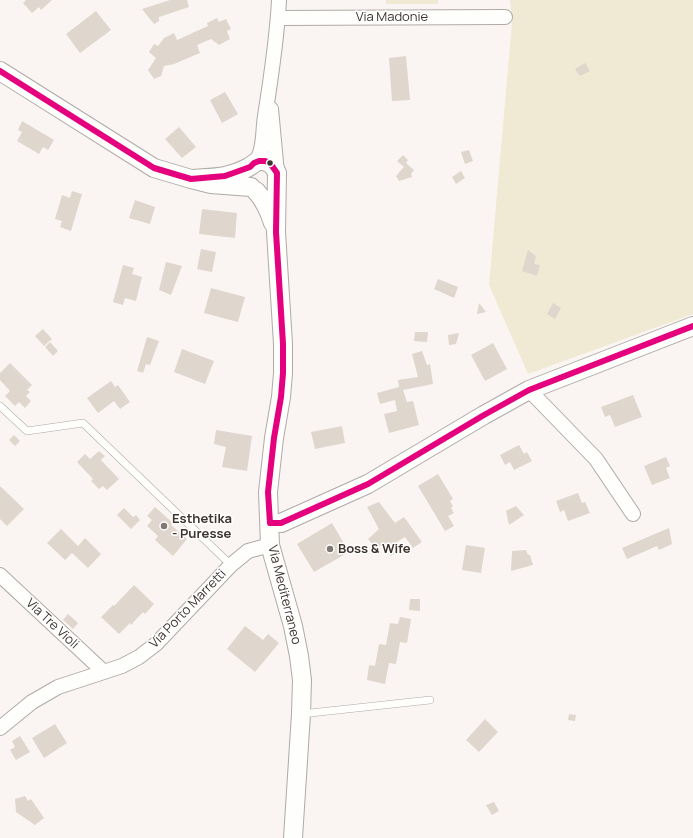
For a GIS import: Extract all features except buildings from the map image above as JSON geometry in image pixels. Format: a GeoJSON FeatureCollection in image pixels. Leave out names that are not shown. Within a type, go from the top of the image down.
{"type":"FeatureCollection","features":[{"type":"Feature","properties":{"kind":"street"},"geometry":{"type":"LineString","coordinates":[[276,232],[268,209],[262,198],[247,183],[246,177],[247,171],[259,157],[261,151],[280,0]]}},
{"type":"Feature","properties":{"kind":"street","name":"Via Madonie"},"geometry":{"type":"LineString","coordinates":[[278,18],[505,17]]}},
{"type":"Feature","properties":{"kind":"street"},"geometry":{"type":"LineString","coordinates":[[0,71],[154,168],[191,179],[211,184],[253,189],[261,192],[272,188],[275,184],[277,176],[274,168],[270,164],[265,161],[259,161],[225,176],[191,179]]}},
{"type":"Feature","properties":{"kind":"street"},"geometry":{"type":"LineString","coordinates":[[269,88],[277,176],[276,232]]}},
{"type":"Feature","properties":{"kind":"street","name":"Via Mediterraneo"},"geometry":{"type":"LineString","coordinates":[[276,232],[283,344],[283,373],[268,492],[270,545],[293,626],[302,680],[293,838]]}},
{"type":"Feature","properties":{"kind":"street"},"geometry":{"type":"LineString","coordinates":[[270,523],[281,522],[368,484],[529,390],[693,326]]}},
{"type":"Feature","properties":{"kind":"street"},"geometry":{"type":"LineString","coordinates":[[529,390],[596,459],[633,514]]}},
{"type":"Feature","properties":{"kind":"street","name":"Via Porto Marretti"},"geometry":{"type":"LineString","coordinates":[[0,728],[32,702],[45,694],[122,666],[139,657],[156,644],[231,565],[248,551],[270,545]]}},
{"type":"Feature","properties":{"kind":"street","name":"Via Tre Violi"},"geometry":{"type":"LineString","coordinates":[[0,575],[104,672]]}},
{"type":"Feature","properties":{"kind":"lane"},"geometry":{"type":"LineString","coordinates":[[0,406],[27,431],[83,423],[231,565]]}},
{"type":"Feature","properties":{"kind":"lane"},"geometry":{"type":"LineString","coordinates":[[301,714],[430,700]]}},
{"type":"Feature","properties":{"kind":"shaded area"},"geometry":{"type":"Polygon","coordinates":[[[386,0],[438,0],[438,4],[386,4],[386,0]]]}},
{"type":"Feature","properties":{"kind":"shaded area"},"geometry":{"type":"Polygon","coordinates":[[[510,0],[693,0],[693,314],[528,374],[489,285],[512,23],[510,0]]]}},
{"type":"Feature","properties":{"kind":"transit line"},"geometry":{"type":"LineString","coordinates":[[0,71],[154,168],[191,179],[225,176],[250,167],[259,161],[265,161],[270,163],[277,173],[276,232],[283,344],[283,373],[268,492],[270,523],[281,523],[368,484],[529,390],[693,326]]}},
{"type":"Feature","properties":{"kind":"place","name":"Esthetika - Puresse"},"geometry":{"type":"Point","coordinates":[164,526]}},
{"type":"Feature","properties":{"kind":"place","name":"Boss & Wife"},"geometry":{"type":"Point","coordinates":[330,549]}}]}
